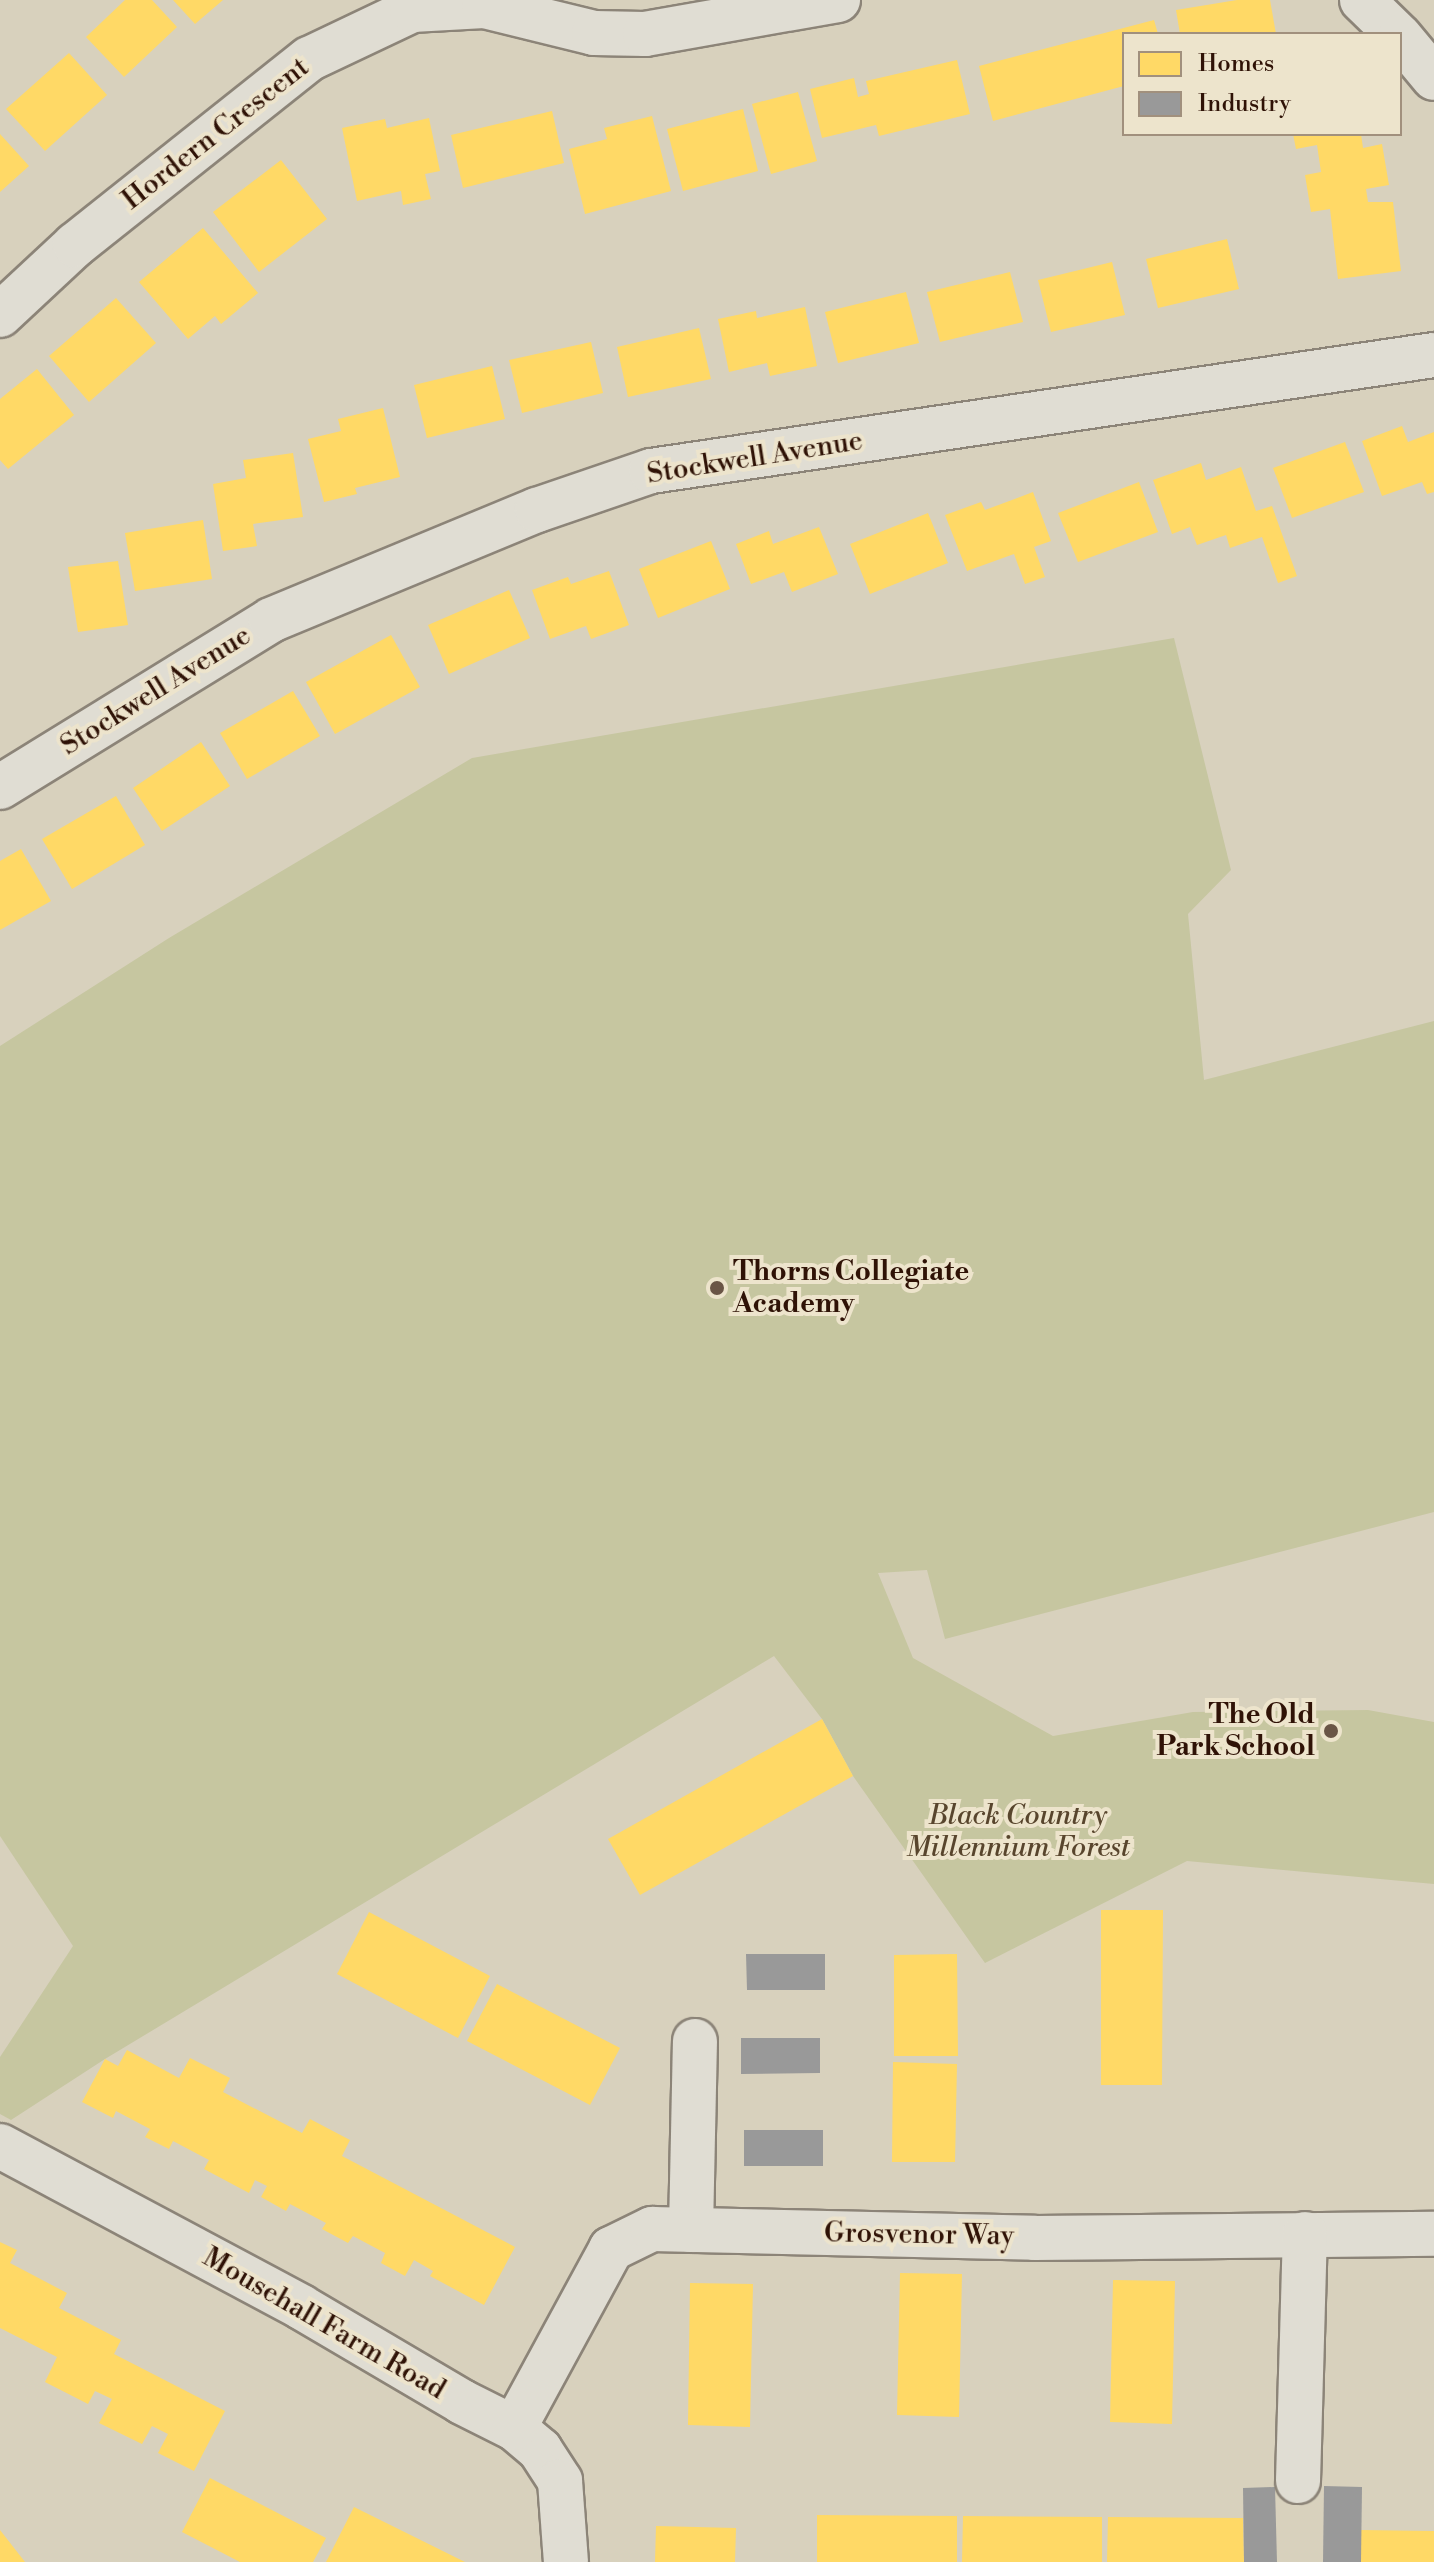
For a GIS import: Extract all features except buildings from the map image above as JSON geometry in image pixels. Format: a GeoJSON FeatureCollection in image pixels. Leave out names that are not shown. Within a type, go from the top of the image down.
{"type":"FeatureCollection","features":[{"type":"Feature","properties":{"kind":"street","name":"Hordern Crescent"},"geometry":{"type":"LineString","coordinates":[[0,315],[75,245],[309,59],[412,10],[484,6],[594,33],[645,34],[838,0]]}},
{"type":"Feature","properties":{"kind":"street"},"geometry":{"type":"LineString","coordinates":[[1362,0],[1396,32]]}},
{"type":"Feature","properties":{"kind":"street"},"geometry":{"type":"LineString","coordinates":[[1402,39],[1434,78]]}},
{"type":"Feature","properties":{"kind":"street","name":"Stockwell Avenue"},"geometry":{"type":"LineString","coordinates":[[0,787],[271,620],[537,510],[651,471],[1434,355]]}},
{"type":"Feature","properties":{"kind":"street"},"geometry":{"type":"LineString","coordinates":[[691,2230],[695,2041]]}},
{"type":"Feature","properties":{"kind":"street","name":"Mousehall Farm Road"},"geometry":{"type":"LineString","coordinates":[[0,2146],[301,2307],[462,2402],[514,2428],[540,2450],[560,2481],[566,2562]]}},
{"type":"Feature","properties":{"kind":"street","name":"Grosvenor Way"},"geometry":{"type":"LineString","coordinates":[[514,2428],[611,2249],[652,2229],[1035,2238],[1434,2234]]}},
{"type":"Feature","properties":{"kind":"street"},"geometry":{"type":"LineString","coordinates":[[1298,2481],[1305,2234]]}},
{"type":"Feature","properties":{"kind":"green space","name":"Thorns Collegiate Academy"},"geometry":{"type":"Polygon","coordinates":[[[1174,638],[1231,870],[1188,914],[1204,1080],[1434,1021],[1434,1512],[945,1639],[927,1570],[878,1573],[913,1658],[1053,1736],[1193,1712],[1368,1710],[1434,1722],[1434,1884],[1187,1861],[985,1963],[853,1776],[822,1719],[774,1656],[105,2059],[11,2120],[0,2114],[0,2057],[73,1946],[0,1836],[0,1046],[169,938],[472,758],[1174,638]]]}},
{"type":"Feature","properties":{"kind":"place","name":"Thorns Collegiate Academy"},"geometry":{"type":"Point","coordinates":[717,1288]}},
{"type":"Feature","properties":{"kind":"place","name":"The Old Park School"},"geometry":{"type":"Point","coordinates":[1331,1731]}},
{"type":"Feature","properties":{"kind":"park label","name":"Black Country Millennium Forest"},"geometry":{"type":"Point","coordinates":[1018,1832]}}]}
